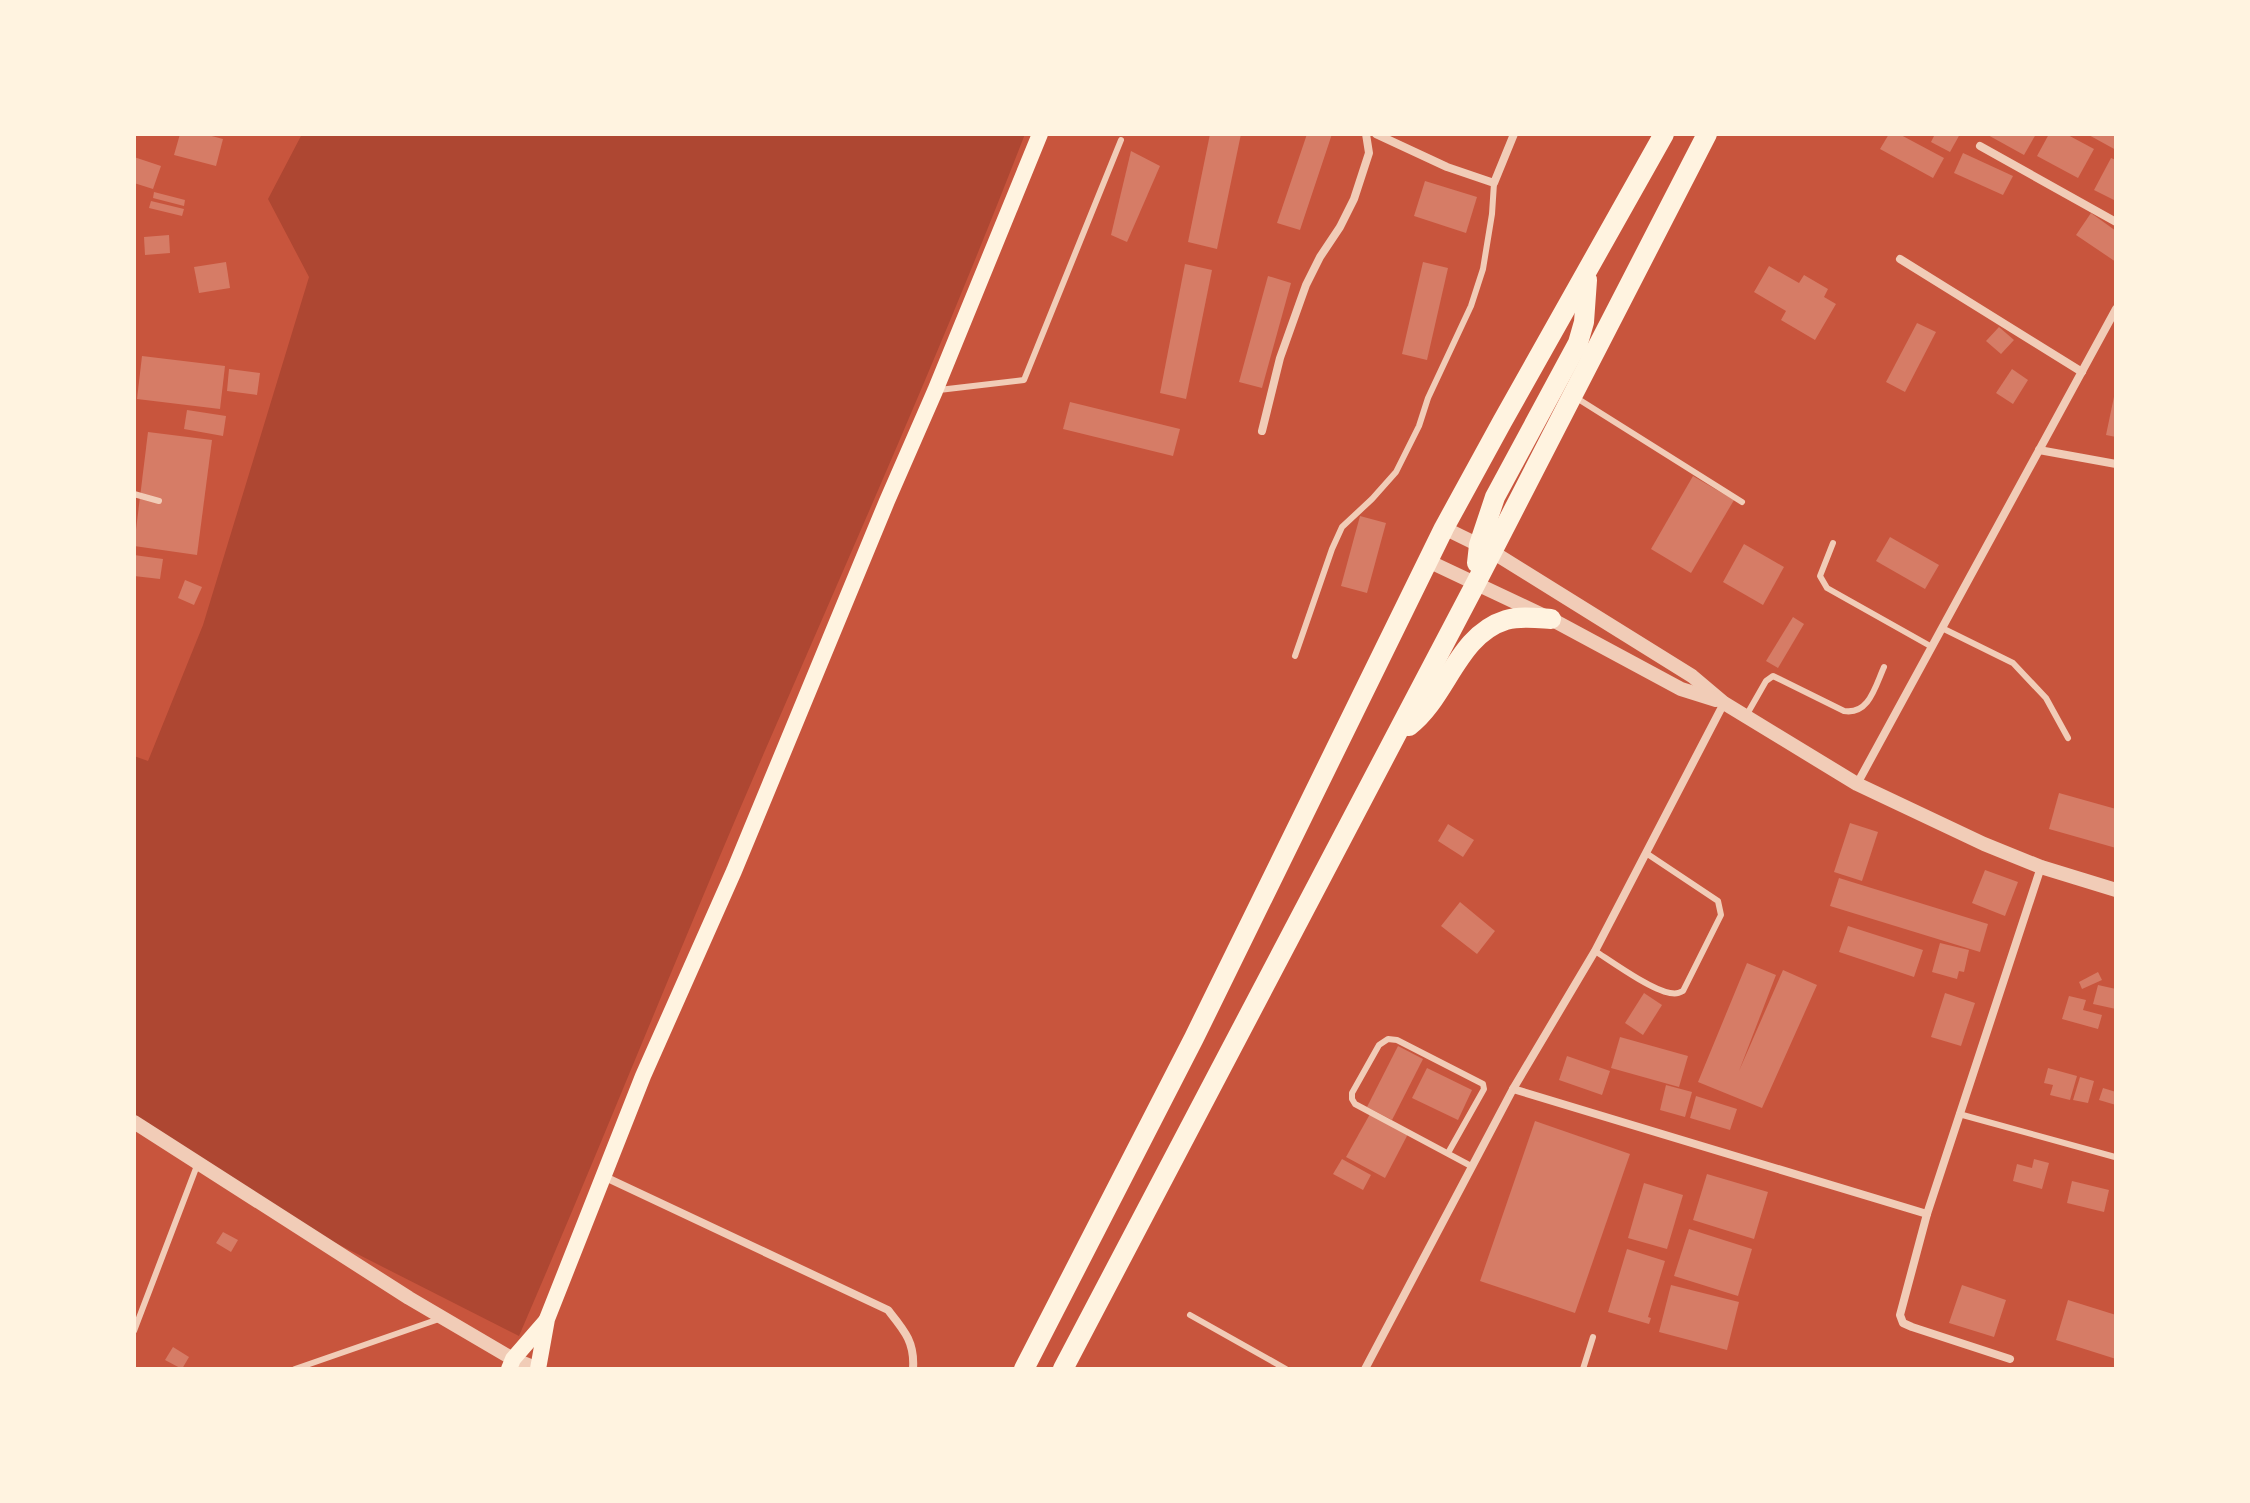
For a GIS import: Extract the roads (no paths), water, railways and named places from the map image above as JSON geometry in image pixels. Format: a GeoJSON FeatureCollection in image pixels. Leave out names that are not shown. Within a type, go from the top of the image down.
{"type":"FeatureCollection","features":[{"type":"Feature","properties":{"kind":"highway"},"geometry":{"type":"LineString","coordinates":[[1024,1369],[1194,1038],[1444,528],[1664,134]]}},
{"type":"Feature","properties":{"kind":"highway"},"geometry":{"type":"LineString","coordinates":[[1485,548],[1573,394],[1707,134]]}},
{"type":"Feature","properties":{"kind":"highway"},"geometry":{"type":"LineString","coordinates":[[1063,1369],[1476,583],[1495,497],[1578,343],[1584,322],[1587,271]]}},
{"type":"Feature","properties":{"kind":"highway"},"geometry":{"type":"LineString","coordinates":[[1396,735],[1415,721],[1431,703],[1460,658],[1478,637],[1508,620],[1551,619]]}},
{"type":"Feature","properties":{"kind":"main road"},"geometry":{"type":"LineString","coordinates":[[538,1369],[547,1319],[643,1076],[734,871],[1040,134]]}},
{"type":"Feature","properties":{"kind":"main road"},"geometry":{"type":"LineString","coordinates":[[511,1364],[547,1319]]}},
{"type":"Feature","properties":{"kind":"street"},"geometry":{"type":"LineString","coordinates":[[1262,431],[1280,358],[1306,285],[1354,199],[1369,153],[1366,134]]}},
{"type":"Feature","properties":{"kind":"street"},"geometry":{"type":"LineString","coordinates":[[1376,134],[1447,167],[1494,183],[1514,134]]}},
{"type":"Feature","properties":{"kind":"street"},"geometry":{"type":"LineString","coordinates":[[1980,146],[2116,222]]}},
{"type":"Feature","properties":{"kind":"street"},"geometry":{"type":"LineString","coordinates":[[1900,259],[2082,372]]}},
{"type":"Feature","properties":{"kind":"street"},"geometry":{"type":"LineString","coordinates":[[1857,784],[2116,310]]}},
{"type":"Feature","properties":{"kind":"street"},"geometry":{"type":"LineString","coordinates":[[2039,450],[2116,464]]}},
{"type":"Feature","properties":{"kind":"street"},"geometry":{"type":"LineString","coordinates":[[1444,528],[1485,548],[1692,676],[1724,703],[1857,784],[1984,844],[2041,867],[2116,890]]}},
{"type":"Feature","properties":{"kind":"street"},"geometry":{"type":"LineString","coordinates":[[1428,561],[1551,619],[1681,689],[1724,703]]}},
{"type":"Feature","properties":{"kind":"street"},"geometry":{"type":"LineString","coordinates":[[1365,1369],[1513,1089],[1595,951],[1724,703]]}},
{"type":"Feature","properties":{"kind":"street"},"geometry":{"type":"LineString","coordinates":[[2010,1359],[1903,1323],[1900,1315],[1927,1214],[2041,867]]}},
{"type":"Feature","properties":{"kind":"street"},"geometry":{"type":"LineString","coordinates":[[1513,1089],[1927,1214]]}},
{"type":"Feature","properties":{"kind":"street"},"geometry":{"type":"LineString","coordinates":[[134,1122],[511,1364],[538,1369]]}},
{"type":"Feature","properties":{"kind":"street"},"geometry":{"type":"LineString","coordinates":[[603,1176],[888,1310],[909,1337],[913,1369]]}},
{"type":"Feature","properties":{"kind":"lane"},"geometry":{"type":"LineString","coordinates":[[935,391],[1024,380],[1121,140]]}},
{"type":"Feature","properties":{"kind":"lane"},"geometry":{"type":"LineString","coordinates":[[1295,656],[1342,527],[1396,472],[1471,306],[1483,269],[1494,183]]}},
{"type":"Feature","properties":{"kind":"lane"},"geometry":{"type":"LineString","coordinates":[[1573,394],[1592,409],[1742,502]]}},
{"type":"Feature","properties":{"kind":"lane"},"geometry":{"type":"LineString","coordinates":[[134,494],[159,501]]}},
{"type":"Feature","properties":{"kind":"lane"},"geometry":{"type":"LineString","coordinates":[[1833,543],[1820,576],[1827,588],[1932,647]]}},
{"type":"Feature","properties":{"kind":"lane"},"geometry":{"type":"LineString","coordinates":[[1942,628],[2013,663],[2046,698],[2068,738]]}},
{"type":"Feature","properties":{"kind":"lane"},"geometry":{"type":"LineString","coordinates":[[1746,716],[1766,681],[1773,676],[1853,713],[1866,706],[1884,667]]}},
{"type":"Feature","properties":{"kind":"lane"},"geometry":{"type":"LineString","coordinates":[[1595,951],[1663,991],[1683,991],[1721,915],[1721,909],[1718,901],[1646,853]]}},
{"type":"Feature","properties":{"kind":"lane"},"geometry":{"type":"LineString","coordinates":[[1448,1153],[1484,1089],[1483,1084],[1397,1040],[1388,1039],[1379,1045],[1352,1093],[1355,1104],[1471,1166]]}},
{"type":"Feature","properties":{"kind":"lane"},"geometry":{"type":"LineString","coordinates":[[1959,1114],[2115,1157]]}},
{"type":"Feature","properties":{"kind":"lane"},"geometry":{"type":"LineString","coordinates":[[134,1331],[198,1163]]}},
{"type":"Feature","properties":{"kind":"lane"},"geometry":{"type":"LineString","coordinates":[[1190,1315],[1286,1369]]}},
{"type":"Feature","properties":{"kind":"lane"},"geometry":{"type":"LineString","coordinates":[[295,1369],[442,1317]]}},
{"type":"Feature","properties":{"kind":"lane"},"geometry":{"type":"LineString","coordinates":[[1583,1369],[1593,1337]]}}]}
